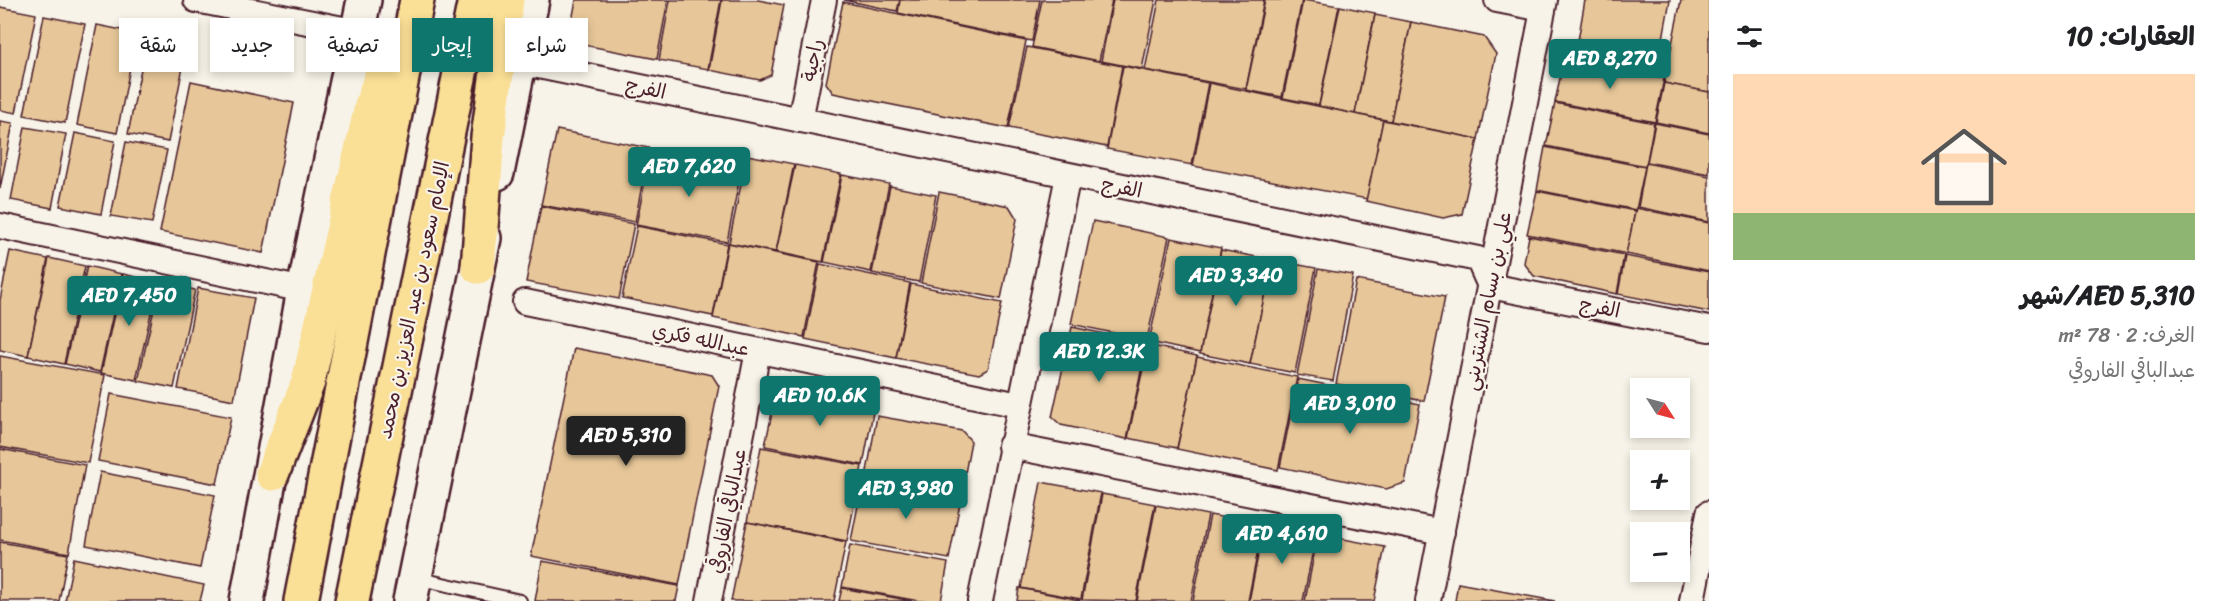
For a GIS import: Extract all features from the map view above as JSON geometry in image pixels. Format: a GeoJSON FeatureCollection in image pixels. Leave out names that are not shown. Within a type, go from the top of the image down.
{"type":"FeatureCollection","features":[{"type":"Feature","properties":{"kind":"main road"},"geometry":{"type":"LineString","coordinates":[[272,474],[308,382],[372,102],[408,0]]}},
{"type":"Feature","properties":{"kind":"main road"},"geometry":{"type":"LineString","coordinates":[[301,601],[417,0]]}},
{"type":"Feature","properties":{"kind":"main road","name":"الإمام سعود بن عبد العزيز بن محمد"},"geometry":{"type":"LineString","coordinates":[[352,601],[475,0]]}},
{"type":"Feature","properties":{"kind":"main road"},"geometry":{"type":"LineString","coordinates":[[478,267],[488,136],[507,0]]}},
{"type":"Feature","properties":{"kind":"street"},"geometry":{"type":"LineString","coordinates":[[196,0],[306,22]]}},
{"type":"Feature","properties":{"kind":"street"},"geometry":{"type":"LineString","coordinates":[[361,18],[364,0]]}},
{"type":"Feature","properties":{"kind":"street"},"geometry":{"type":"LineString","coordinates":[[528,18],[532,0]]}},
{"type":"Feature","properties":{"kind":"street","name":"راجية"},"geometry":{"type":"LineString","coordinates":[[800,120],[824,0]]}},
{"type":"Feature","properties":{"kind":"street"},"geometry":{"type":"LineString","coordinates":[[1497,0],[1544,5]]}},
{"type":"Feature","properties":{"kind":"street","name":"علي بن بسام الشنتريني"},"geometry":{"type":"LineString","coordinates":[[1428,601],[1544,5]]}},
{"type":"Feature","properties":{"kind":"street"},"geometry":{"type":"LineString","coordinates":[[247,601],[304,290],[350,72]]}},
{"type":"Feature","properties":{"kind":"street"},"geometry":{"type":"LineString","coordinates":[[412,589],[517,72]]}},
{"type":"Feature","properties":{"kind":"street","name":"الفرج"},"geometry":{"type":"LineString","coordinates":[[567,72],[1478,259],[1490,286],[1709,329]]}},
{"type":"Feature","properties":{"kind":"street"},"geometry":{"type":"LineString","coordinates":[[980,601],[1010,446],[1068,176]]}},
{"type":"Feature","properties":{"kind":"street"},"geometry":{"type":"LineString","coordinates":[[0,226],[304,290]]}},
{"type":"Feature","properties":{"kind":"street","name":"عبدالله فكري"},"geometry":{"type":"LineString","coordinates":[[525,302],[1019,405]]}},
{"type":"Feature","properties":{"kind":"street","name":"عبدالباقي الفاروقي"},"geometry":{"type":"LineString","coordinates":[[709,601],[758,351]]}},
{"type":"Feature","properties":{"kind":"street"},"geometry":{"type":"LineString","coordinates":[[1010,446],[1442,532]]}},
{"type":"Feature","properties":{"kind":"street"},"geometry":{"type":"LineString","coordinates":[[1692,601],[1709,513]]}},
{"type":"Feature","properties":{"kind":"lane"},"geometry":{"type":"LineString","coordinates":[[412,589],[520,601]]}},
{"type":"Feature","properties":{"kind":"building"},"geometry":{"type":"Polygon","coordinates":[[[576,0],[668,0],[657,59],[588,46],[588,18],[573,18],[576,0]]]}},
{"type":"Feature","properties":{"kind":"building"},"geometry":{"type":"Polygon","coordinates":[[[670,0],[721,0],[708,69],[659,60],[670,0]]]}},
{"type":"Feature","properties":{"kind":"building"},"geometry":{"type":"Polygon","coordinates":[[[722,0],[758,0],[784,5],[771,75],[760,80],[709,70],[722,0]]]}},
{"type":"Feature","properties":{"kind":"building"},"geometry":{"type":"Polygon","coordinates":[[[844,0],[900,0],[897,11],[844,0]]]}},
{"type":"Feature","properties":{"kind":"building"},"geometry":{"type":"Polygon","coordinates":[[[900,0],[1040,0],[1032,41],[898,13],[900,0]]]}},
{"type":"Feature","properties":{"kind":"building"},"geometry":{"type":"Polygon","coordinates":[[[1042,0],[1112,0],[1099,61],[1032,47],[1042,0]]]}},
{"type":"Feature","properties":{"kind":"building"},"geometry":{"type":"Polygon","coordinates":[[[1113,0],[1156,0],[1142,69],[1101,61],[1113,0]]]}},
{"type":"Feature","properties":{"kind":"building"},"geometry":{"type":"Polygon","coordinates":[[[1159,0],[1264,0],[1246,89],[1145,70],[1159,0]]]}},
{"type":"Feature","properties":{"kind":"building"},"geometry":{"type":"Polygon","coordinates":[[[1265,0],[1302,0],[1282,97],[1246,90],[1265,0]]]}},
{"type":"Feature","properties":{"kind":"building"},"geometry":{"type":"Polygon","coordinates":[[[1303,0],[1339,6],[1319,105],[1283,98],[1303,0]]]}},
{"type":"Feature","properties":{"kind":"building"},"geometry":{"type":"Polygon","coordinates":[[[1585,0],[1670,0],[1657,72],[1575,58],[1585,0]]]}},
{"type":"Feature","properties":{"kind":"building"},"geometry":{"type":"Polygon","coordinates":[[[1681,0],[1709,0],[1709,92],[1664,83],[1681,0]]]}},
{"type":"Feature","properties":{"kind":"building"},"geometry":{"type":"Polygon","coordinates":[[[843,2],[1026,41],[1008,128],[833,93],[826,83],[843,2]]]}},
{"type":"Feature","properties":{"kind":"building"},"geometry":{"type":"Polygon","coordinates":[[[1340,6],[1375,13],[1355,114],[1319,106],[1340,6]]]}},
{"type":"Feature","properties":{"kind":"building"},"geometry":{"type":"Polygon","coordinates":[[[0,7],[36,14],[16,113],[0,110],[0,7]]]}},
{"type":"Feature","properties":{"kind":"building"},"geometry":{"type":"Polygon","coordinates":[[[1375,15],[1411,22],[1391,121],[1355,114],[1375,15]]]}},
{"type":"Feature","properties":{"kind":"building"},"geometry":{"type":"Polygon","coordinates":[[[44,16],[85,24],[65,123],[24,115],[44,16]]]}},
{"type":"Feature","properties":{"kind":"building"},"geometry":{"type":"Polygon","coordinates":[[[1411,22],[1484,37],[1496,54],[1478,139],[1391,121],[1411,22]]]}},
{"type":"Feature","properties":{"kind":"building"},"geometry":{"type":"Polygon","coordinates":[[[97,25],[119,29],[119,72],[129,72],[117,133],[77,125],[97,25]]]}},
{"type":"Feature","properties":{"kind":"building"},"geometry":{"type":"Polygon","coordinates":[[[1027,47],[1122,66],[1107,147],[1009,128],[1027,47]]]}},
{"type":"Feature","properties":{"kind":"building"},"geometry":{"type":"Polygon","coordinates":[[[1564,59],[1664,79],[1655,122],[1555,102],[1564,59]]]}},
{"type":"Feature","properties":{"kind":"building"},"geometry":{"type":"Polygon","coordinates":[[[1123,66],[1208,83],[1192,165],[1107,149],[1123,66]]]}},
{"type":"Feature","properties":{"kind":"building"},"geometry":{"type":"Polygon","coordinates":[[[140,72],[182,72],[168,142],[128,134],[140,72]]]}},
{"type":"Feature","properties":{"kind":"building"},"geometry":{"type":"Polygon","coordinates":[[[191,81],[294,103],[263,253],[160,232],[191,81]]]}},
{"type":"Feature","properties":{"kind":"building"},"geometry":{"type":"Polygon","coordinates":[[[1209,83],[1383,120],[1367,199],[1193,166],[1209,83]]]}},
{"type":"Feature","properties":{"kind":"building"},"geometry":{"type":"Polygon","coordinates":[[[1664,83],[1709,92],[1709,133],[1656,122],[1664,83]]]}},
{"type":"Feature","properties":{"kind":"building"},"geometry":{"type":"Polygon","coordinates":[[[1555,103],[1654,123],[1646,166],[1546,146],[1555,103]]]}},
{"type":"Feature","properties":{"kind":"building"},"geometry":{"type":"Polygon","coordinates":[[[1383,120],[1478,139],[1462,214],[1443,218],[1366,201],[1383,120]]]}},
{"type":"Feature","properties":{"kind":"building"},"geometry":{"type":"Polygon","coordinates":[[[0,121],[13,123],[0,189],[0,121]]]}},
{"type":"Feature","properties":{"kind":"building"},"geometry":{"type":"Polygon","coordinates":[[[1655,123],[1709,134],[1709,174],[1647,162],[1655,123]]]}},
{"type":"Feature","properties":{"kind":"building"},"geometry":{"type":"Polygon","coordinates":[[[25,127],[66,134],[52,208],[11,200],[25,127]]]}},
{"type":"Feature","properties":{"kind":"building"},"geometry":{"type":"Polygon","coordinates":[[[557,130],[649,148],[635,222],[541,205],[557,130]]]}},
{"type":"Feature","properties":{"kind":"building"},"geometry":{"type":"Polygon","coordinates":[[[75,133],[115,141],[101,214],[60,206],[75,133]]]}},
{"type":"Feature","properties":{"kind":"building"},"geometry":{"type":"Polygon","coordinates":[[[126,142],[167,150],[152,223],[111,216],[126,142]]]}},
{"type":"Feature","properties":{"kind":"building"},"geometry":{"type":"Polygon","coordinates":[[[1545,147],[1645,167],[1636,210],[1537,190],[1545,147]]]}},
{"type":"Feature","properties":{"kind":"building"},"geometry":{"type":"Polygon","coordinates":[[[651,153],[741,171],[727,242],[636,225],[651,153]]]}},
{"type":"Feature","properties":{"kind":"building"},"geometry":{"type":"Polygon","coordinates":[[[747,155],[794,164],[776,252],[729,243],[747,155]]]}},
{"type":"Feature","properties":{"kind":"building"},"geometry":{"type":"Polygon","coordinates":[[[1646,163],[1709,176],[1709,222],[1638,207],[1646,163]]]}},
{"type":"Feature","properties":{"kind":"building"},"geometry":{"type":"Polygon","coordinates":[[[795,165],[841,174],[823,262],[776,252],[795,165]]]}},
{"type":"Feature","properties":{"kind":"building"},"geometry":{"type":"Polygon","coordinates":[[[842,175],[889,184],[871,272],[824,262],[842,175]]]}},
{"type":"Feature","properties":{"kind":"building"},"geometry":{"type":"Polygon","coordinates":[[[890,186],[936,195],[919,282],[872,273],[890,186]]]}},
{"type":"Feature","properties":{"kind":"building"},"geometry":{"type":"Polygon","coordinates":[[[1537,191],[1635,211],[1627,254],[1527,234],[1537,191]]]}},
{"type":"Feature","properties":{"kind":"building"},"geometry":{"type":"Polygon","coordinates":[[[939,192],[1009,206],[1017,219],[1001,299],[921,283],[939,192]]]}},
{"type":"Feature","properties":{"kind":"building"},"geometry":{"type":"Polygon","coordinates":[[[541,206],[634,224],[619,299],[526,282],[541,206]]]}},
{"type":"Feature","properties":{"kind":"building"},"geometry":{"type":"Polygon","coordinates":[[[1636,208],[1709,223],[1709,271],[1626,254],[1636,208]]]}},
{"type":"Feature","properties":{"kind":"building"},"geometry":{"type":"Polygon","coordinates":[[[1093,221],[1169,237],[1147,340],[1071,324],[1093,221]]]}},
{"type":"Feature","properties":{"kind":"building"},"geometry":{"type":"Polygon","coordinates":[[[637,226],[727,244],[713,316],[622,298],[637,226]]]}},
{"type":"Feature","properties":{"kind":"building"},"geometry":{"type":"Polygon","coordinates":[[[1529,236],[1624,255],[1617,294],[1534,276],[1524,263],[1529,236]]]}},
{"type":"Feature","properties":{"kind":"building"},"geometry":{"type":"Polygon","coordinates":[[[1171,238],[1221,248],[1200,353],[1149,342],[1171,238]]]}},
{"type":"Feature","properties":{"kind":"building"},"geometry":{"type":"Polygon","coordinates":[[[728,243],[819,262],[804,337],[713,318],[728,243]]]}},
{"type":"Feature","properties":{"kind":"building"},"geometry":{"type":"Polygon","coordinates":[[[1221,250],[1272,260],[1250,364],[1200,354],[1221,250]]]}},
{"type":"Feature","properties":{"kind":"building"},"geometry":{"type":"Polygon","coordinates":[[[10,251],[48,259],[28,356],[0,350],[0,300],[10,251]]]}},
{"type":"Feature","properties":{"kind":"building"},"geometry":{"type":"Polygon","coordinates":[[[1625,256],[1709,272],[1709,312],[1618,294],[1625,256]]]}},
{"type":"Feature","properties":{"kind":"building"},"geometry":{"type":"Polygon","coordinates":[[[49,258],[85,266],[64,364],[28,356],[49,258]]]}},
{"type":"Feature","properties":{"kind":"building"},"geometry":{"type":"Polygon","coordinates":[[[1272,260],[1316,268],[1295,373],[1250,364],[1272,260]]]}},
{"type":"Feature","properties":{"kind":"building"},"geometry":{"type":"Polygon","coordinates":[[[820,264],[910,283],[896,358],[805,339],[820,264]]]}},
{"type":"Feature","properties":{"kind":"building"},"geometry":{"type":"Polygon","coordinates":[[[87,266],[122,274],[100,372],[65,364],[87,266]]]}},
{"type":"Feature","properties":{"kind":"building"},"geometry":{"type":"Polygon","coordinates":[[[1318,269],[1353,275],[1333,381],[1297,375],[1318,269]]]}},
{"type":"Feature","properties":{"kind":"building"},"geometry":{"type":"Polygon","coordinates":[[[123,274],[158,282],[136,380],[101,373],[123,274]]]}},
{"type":"Feature","properties":{"kind":"building"},"geometry":{"type":"Polygon","coordinates":[[[1356,280],[1445,297],[1424,401],[1336,384],[1356,280]]]}},
{"type":"Feature","properties":{"kind":"building"},"geometry":{"type":"Polygon","coordinates":[[[160,282],[195,290],[174,388],[138,381],[160,282]]]}},
{"type":"Feature","properties":{"kind":"building"},"geometry":{"type":"Polygon","coordinates":[[[911,284],[1002,303],[988,369],[979,374],[896,358],[911,284]]]}},
{"type":"Feature","properties":{"kind":"building"},"geometry":{"type":"Polygon","coordinates":[[[198,288],[254,298],[234,400],[178,389],[198,288]]]}},
{"type":"Feature","properties":{"kind":"building"},"geometry":{"type":"Polygon","coordinates":[[[1072,327],[1147,343],[1127,439],[1061,425],[1052,417],[1072,327]]]}},
{"type":"Feature","properties":{"kind":"building"},"geometry":{"type":"Polygon","coordinates":[[[1148,345],[1197,356],[1177,448],[1128,438],[1148,345]]]}},
{"type":"Feature","properties":{"kind":"building"},"geometry":{"type":"Polygon","coordinates":[[[574,348],[712,375],[719,386],[679,585],[531,556],[574,348]]]}},
{"type":"Feature","properties":{"kind":"building"},"geometry":{"type":"Polygon","coordinates":[[[0,356],[105,375],[88,463],[0,447],[0,356]]]}},
{"type":"Feature","properties":{"kind":"building"},"geometry":{"type":"Polygon","coordinates":[[[1197,357],[1297,377],[1278,470],[1177,449],[1197,357]]]}},
{"type":"Feature","properties":{"kind":"building"},"geometry":{"type":"Polygon","coordinates":[[[1298,379],[1420,404],[1405,483],[1386,489],[1280,467],[1298,379]]]}},
{"type":"Feature","properties":{"kind":"building"},"geometry":{"type":"Polygon","coordinates":[[[784,389],[874,407],[863,465],[765,446],[776,394],[784,389]]]}},
{"type":"Feature","properties":{"kind":"building"},"geometry":{"type":"Polygon","coordinates":[[[111,394],[231,417],[217,484],[98,461],[111,394]]]}},
{"type":"Feature","properties":{"kind":"building"},"geometry":{"type":"Polygon","coordinates":[[[877,416],[962,431],[971,441],[961,495],[866,477],[877,416]]]}},
{"type":"Feature","properties":{"kind":"building"},"geometry":{"type":"Polygon","coordinates":[[[761,447],[862,466],[847,541],[747,522],[761,447]]]}},
{"type":"Feature","properties":{"kind":"building"},"geometry":{"type":"Polygon","coordinates":[[[0,449],[85,465],[69,553],[0,540],[0,449]]]}},
{"type":"Feature","properties":{"kind":"building"},"geometry":{"type":"Polygon","coordinates":[[[100,472],[215,495],[200,568],[86,545],[100,472]]]}},
{"type":"Feature","properties":{"kind":"building"},"geometry":{"type":"Polygon","coordinates":[[[863,480],[961,498],[949,559],[851,541],[863,480]]]}},
{"type":"Feature","properties":{"kind":"building"},"geometry":{"type":"Polygon","coordinates":[[[1041,482],[1101,493],[1081,599],[1021,588],[1041,482]]]}},
{"type":"Feature","properties":{"kind":"building"},"geometry":{"type":"Polygon","coordinates":[[[1102,494],[1155,504],[1136,601],[1082,600],[1102,494]]]}},
{"type":"Feature","properties":{"kind":"building"},"geometry":{"type":"Polygon","coordinates":[[[1156,505],[1208,515],[1191,601],[1137,601],[1156,505]]]}},
{"type":"Feature","properties":{"kind":"building"},"geometry":{"type":"Polygon","coordinates":[[[1210,515],[1263,525],[1248,601],[1193,601],[1210,515]]]}},
{"type":"Feature","properties":{"kind":"building"},"geometry":{"type":"Polygon","coordinates":[[[747,522],[846,542],[834,601],[731,601],[747,522]]]}},
{"type":"Feature","properties":{"kind":"building"},"geometry":{"type":"Polygon","coordinates":[[[1264,525],[1316,535],[1303,601],[1249,601],[1264,525]]]}},
{"type":"Feature","properties":{"kind":"building"},"geometry":{"type":"Polygon","coordinates":[[[1318,534],[1385,547],[1374,601],[1305,601],[1318,534]]]}},
{"type":"Feature","properties":{"kind":"building"},"geometry":{"type":"Polygon","coordinates":[[[0,542],[68,554],[59,601],[0,601],[0,542]]]}},
{"type":"Feature","properties":{"kind":"building"},"geometry":{"type":"Polygon","coordinates":[[[850,545],[948,563],[941,601],[919,601],[842,587],[850,545]]]}},
{"type":"Feature","properties":{"kind":"building"},"geometry":{"type":"Polygon","coordinates":[[[74,558],[204,585],[200,601],[65,601],[74,558]]]}},
{"type":"Feature","properties":{"kind":"building"},"geometry":{"type":"Polygon","coordinates":[[[542,561],[679,586],[676,601],[535,601],[542,561]]]}},
{"type":"Feature","properties":{"kind":"building"},"geometry":{"type":"Polygon","coordinates":[[[1458,583],[1555,601],[1455,601],[1458,583]]]}},
{"type":"Feature","properties":{"kind":"building"},"geometry":{"type":"Polygon","coordinates":[[[842,588],[912,601],[839,601],[842,588]]]}},
{"type":"Feature","properties":{"kind":"building"},"geometry":{"type":"Polygon","coordinates":[[[1019,588],[1080,600],[1080,601],[1017,601],[1019,588]]]}}]}
